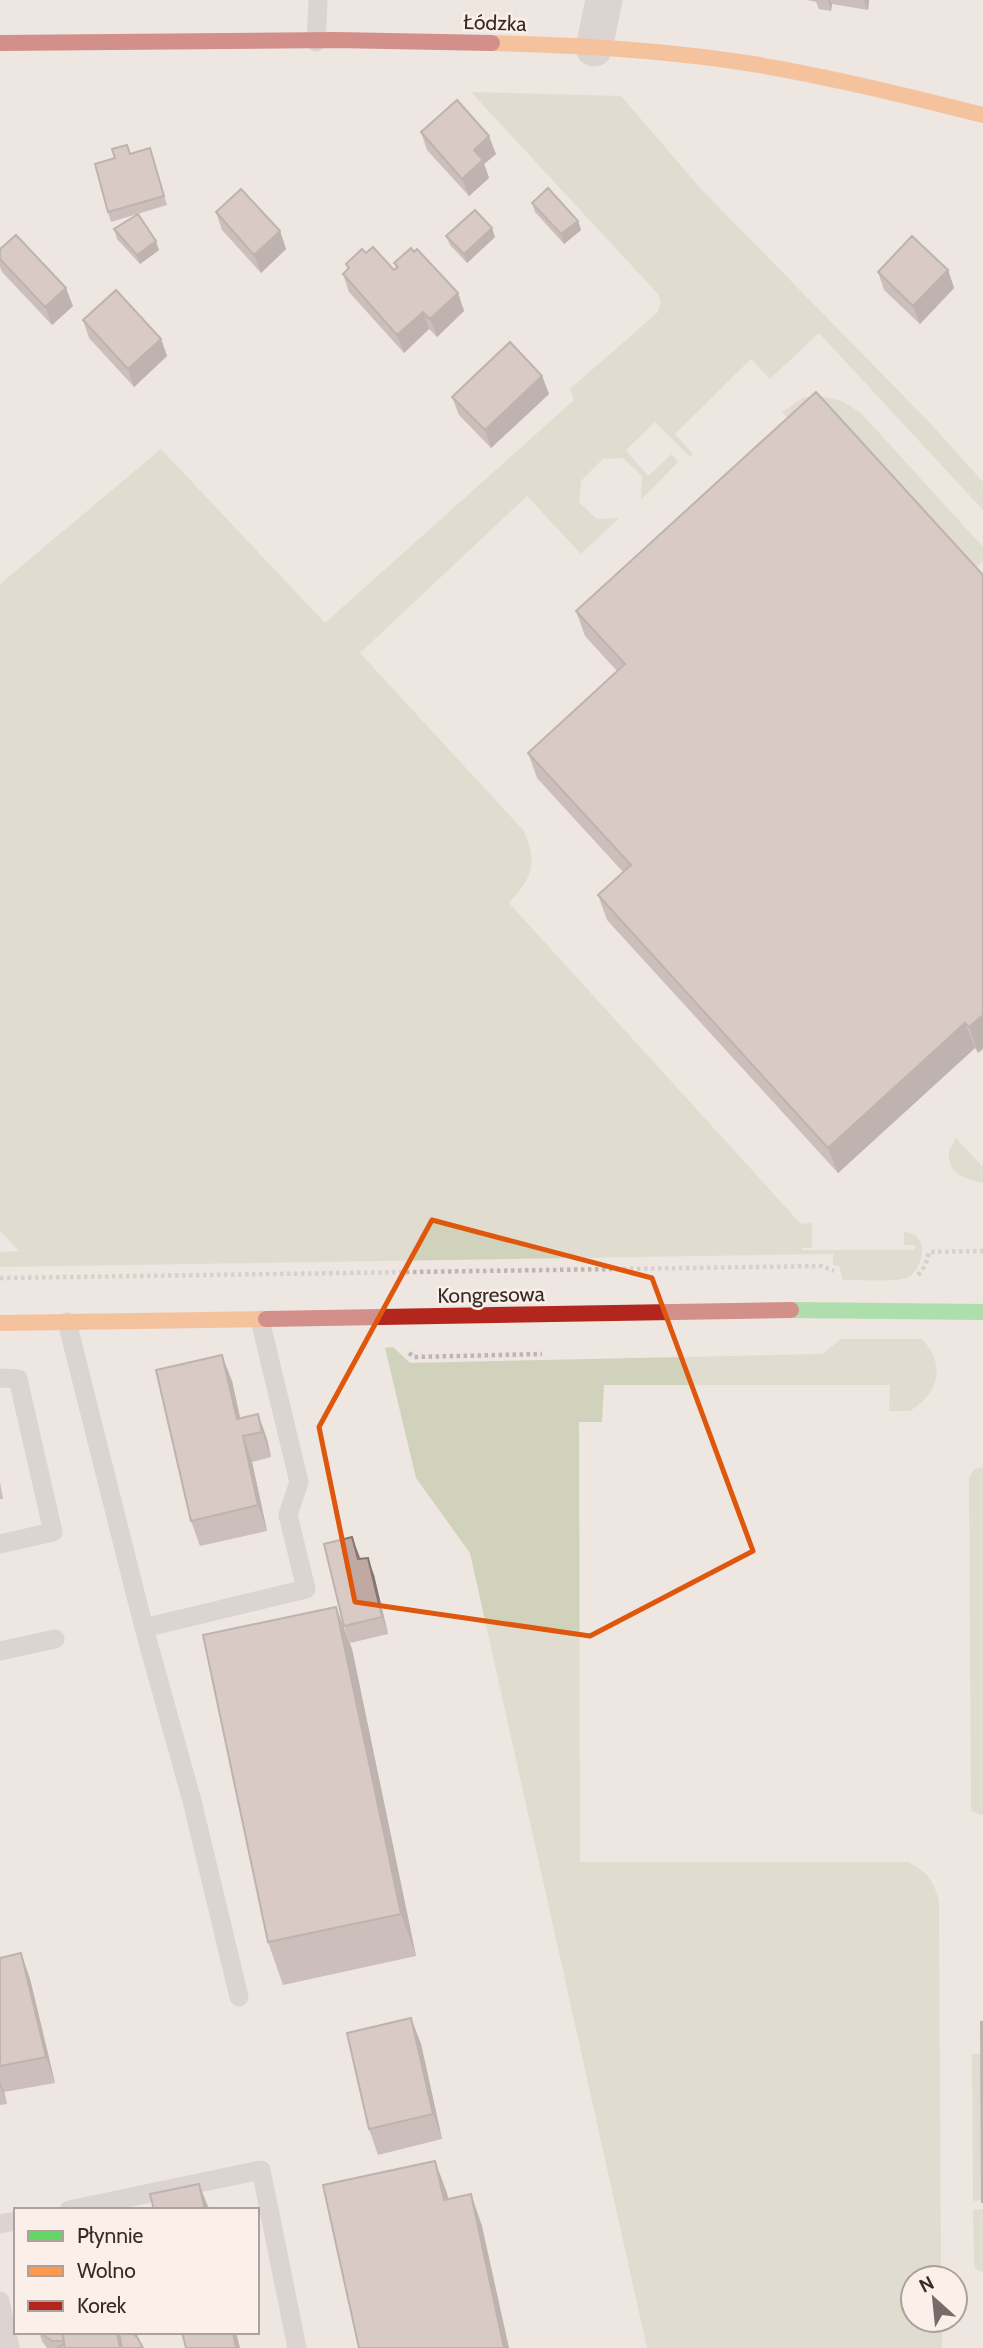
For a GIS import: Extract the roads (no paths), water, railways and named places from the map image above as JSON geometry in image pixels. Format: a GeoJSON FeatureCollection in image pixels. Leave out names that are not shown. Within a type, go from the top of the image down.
{"type":"FeatureCollection","features":[{"type":"Feature","properties":{"kind":"main road","name":"Łódzka"},"geometry":{"type":"LineString","coordinates":[[0,43],[316,41],[593,48],[674,54],[750,65],[838,81],[983,115]]}},
{"type":"Feature","properties":{"kind":"main road","name":"Kongresowa"},"geometry":{"type":"LineString","coordinates":[[0,1323],[822,1310],[983,1312]]}},
{"type":"Feature","properties":{"kind":"street"},"geometry":{"type":"LineString","coordinates":[[593,48],[604,0]]}},
{"type":"Feature","properties":{"kind":"lane"},"geometry":{"type":"LineString","coordinates":[[316,41],[318,0]]}},
{"type":"Feature","properties":{"kind":"lane"},"geometry":{"type":"LineString","coordinates":[[144,1628],[306,1589],[288,1515],[299,1482],[260,1320]]}},
{"type":"Feature","properties":{"kind":"lane"},"geometry":{"type":"LineString","coordinates":[[67,1322],[144,1628],[192,1801],[239,1997]]}},
{"type":"Feature","properties":{"kind":"lane"},"geometry":{"type":"LineString","coordinates":[[0,1378],[18,1379],[53,1532],[0,1544]]}},
{"type":"Feature","properties":{"kind":"lane"},"geometry":{"type":"LineString","coordinates":[[0,1651],[55,1639]]}},
{"type":"Feature","properties":{"kind":"lane"},"geometry":{"type":"LineString","coordinates":[[79,2208],[261,2170],[297,2348]]}},
{"type":"Feature","properties":{"kind":"lane"},"geometry":{"type":"LineString","coordinates":[[0,2301],[10,2348]]}}]}
